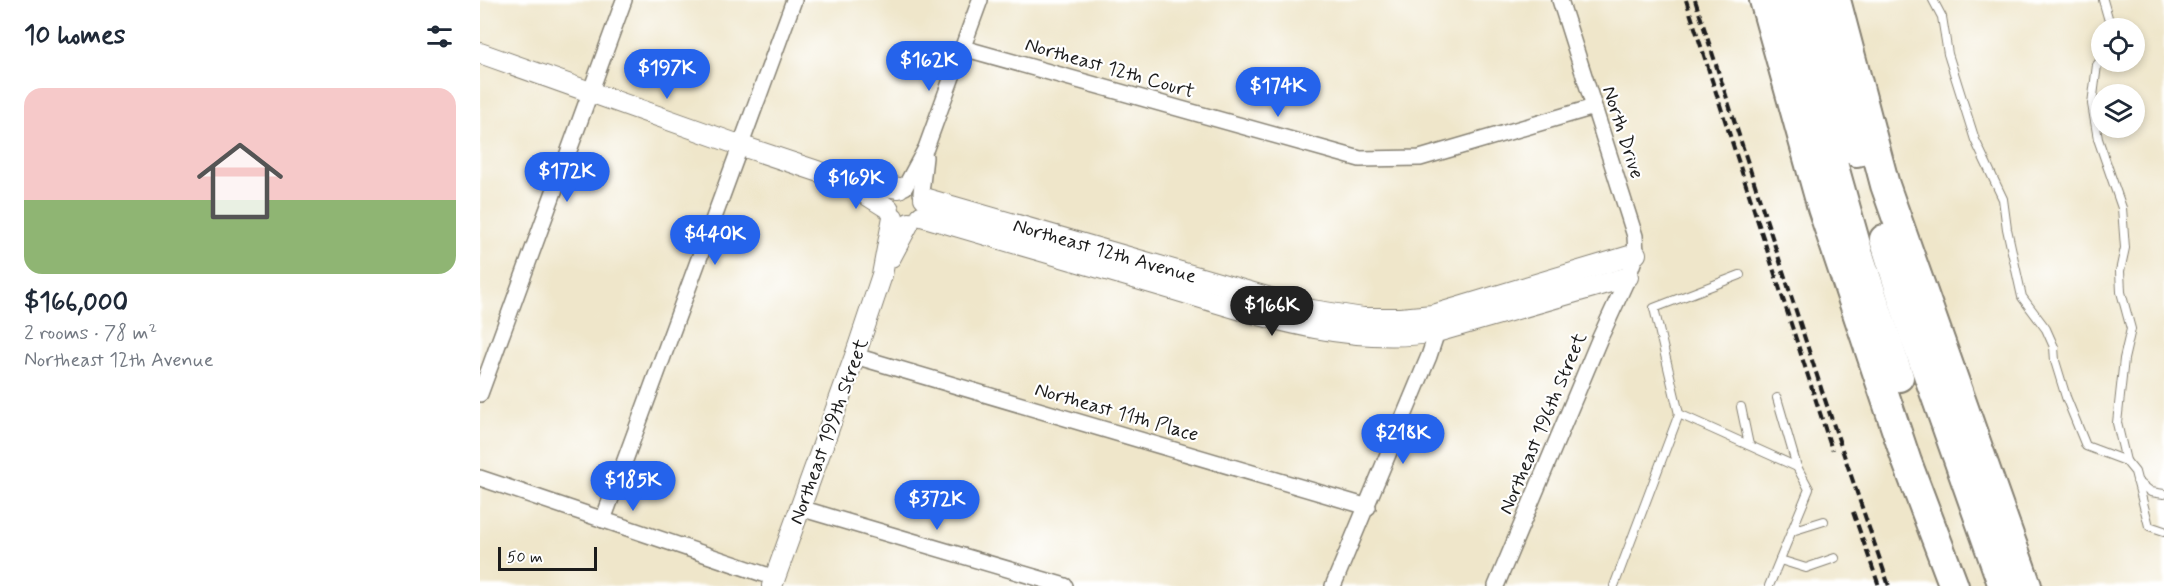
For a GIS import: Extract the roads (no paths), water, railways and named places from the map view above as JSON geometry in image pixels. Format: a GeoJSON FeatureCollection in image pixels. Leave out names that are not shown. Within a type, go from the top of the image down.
{"type":"FeatureCollection","features":[{"type":"Feature","properties":{"kind":"highway"},"geometry":{"type":"LineString","coordinates":[[1764,0],[1821,208],[1907,462],[1954,586]]}},
{"type":"Feature","properties":{"kind":"highway"},"geometry":{"type":"LineString","coordinates":[[1787,0],[1859,255],[1914,422],[1973,586]]}},
{"type":"Feature","properties":{"kind":"highway"},"geometry":{"type":"LineString","coordinates":[[1814,0],[1836,85],[1914,335],[2003,586]]}},
{"type":"Feature","properties":{"kind":"highway"},"geometry":{"type":"LineString","coordinates":[[1836,0],[1885,185],[2027,586]]}},
{"type":"Feature","properties":{"kind":"street"},"geometry":{"type":"LineString","coordinates":[[480,394],[624,0]]}},
{"type":"Feature","properties":{"kind":"street"},"geometry":{"type":"LineString","coordinates":[[603,520],[794,0]]}},
{"type":"Feature","properties":{"kind":"street","name":"Northeast 199th Street"},"geometry":{"type":"LineString","coordinates":[[774,582],[980,0]]}},
{"type":"Feature","properties":{"kind":"street","name":"North Drive"},"geometry":{"type":"LineString","coordinates":[[1560,0],[1635,236],[1636,254],[1628,277]]}},
{"type":"Feature","properties":{"kind":"street","name":"Northeast 12th Court"},"geometry":{"type":"LineString","coordinates":[[963,48],[1360,159],[1420,158],[1594,107]]}},
{"type":"Feature","properties":{"kind":"street","name":"Northeast 12th Avenue"},"geometry":{"type":"LineString","coordinates":[[480,53],[908,204],[1244,310],[1307,327],[1359,336],[1409,336],[1435,323],[1636,254]]}},
{"type":"Feature","properties":{"kind":"street","name":"Northeast 12th Avenue"},"geometry":{"type":"LineString","coordinates":[[1435,323],[1628,277]]}},
{"type":"Feature","properties":{"kind":"street","name":"Northeast 196th Street"},"geometry":{"type":"LineString","coordinates":[[1496,586],[1599,340],[1628,277]]}},
{"type":"Feature","properties":{"kind":"street"},"geometry":{"type":"LineString","coordinates":[[1334,586],[1430,357],[1435,323]]}},
{"type":"Feature","properties":{"kind":"street","name":"Northeast 11th Place"},"geometry":{"type":"LineString","coordinates":[[855,356],[1368,507]]}},
{"type":"Feature","properties":{"kind":"street"},"geometry":{"type":"LineString","coordinates":[[480,478],[774,582]]}},
{"type":"Feature","properties":{"kind":"street"},"geometry":{"type":"LineString","coordinates":[[800,508],[1065,586]]}},
{"type":"Feature","properties":{"kind":"lane"},"geometry":{"type":"LineString","coordinates":[[1933,0],[1942,17],[1948,54],[1975,140],[2003,199],[2022,297],[2032,308],[2050,338],[2066,398],[2086,446],[2126,461]]}},
{"type":"Feature","properties":{"kind":"lane"},"geometry":{"type":"LineString","coordinates":[[2103,0],[2108,18]]}},
{"type":"Feature","properties":{"kind":"lane"},"geometry":{"type":"LineString","coordinates":[[2096,72],[2091,104],[2098,139],[2122,208],[2125,248],[2120,271],[2121,292],[2131,329],[2124,359],[2117,423],[2126,461],[2135,472],[2149,526],[2164,531]]}},
{"type":"Feature","properties":{"kind":"lane"},"geometry":{"type":"LineString","coordinates":[[1614,586],[1679,414],[1654,308],[1740,275]]}},
{"type":"Feature","properties":{"kind":"lane"},"geometry":{"type":"LineString","coordinates":[[1769,586],[1809,489],[1797,467],[1777,398]]}},
{"type":"Feature","properties":{"kind":"lane"},"geometry":{"type":"LineString","coordinates":[[1741,407],[1749,445]]}},
{"type":"Feature","properties":{"kind":"lane"},"geometry":{"type":"LineString","coordinates":[[1679,414],[1797,467]]}},
{"type":"Feature","properties":{"kind":"lane"},"geometry":{"type":"LineString","coordinates":[[2137,481],[2151,492],[2164,494]]}},
{"type":"Feature","properties":{"kind":"lane"},"geometry":{"type":"LineString","coordinates":[[1792,531],[1824,521]]}},
{"type":"Feature","properties":{"kind":"lane"},"geometry":{"type":"LineString","coordinates":[[1780,560],[1806,568],[1835,558]]}},
{"type":"Feature","properties":{"kind":"railway"},"geometry":{"type":"LineString","coordinates":[[1686,0],[1832,450]]}},
{"type":"Feature","properties":{"kind":"railway"},"geometry":{"type":"LineString","coordinates":[[1695,0],[1822,391],[1889,586]]}},
{"type":"Feature","properties":{"kind":"railway"},"geometry":{"type":"LineString","coordinates":[[1853,512],[1879,586]]}}]}
